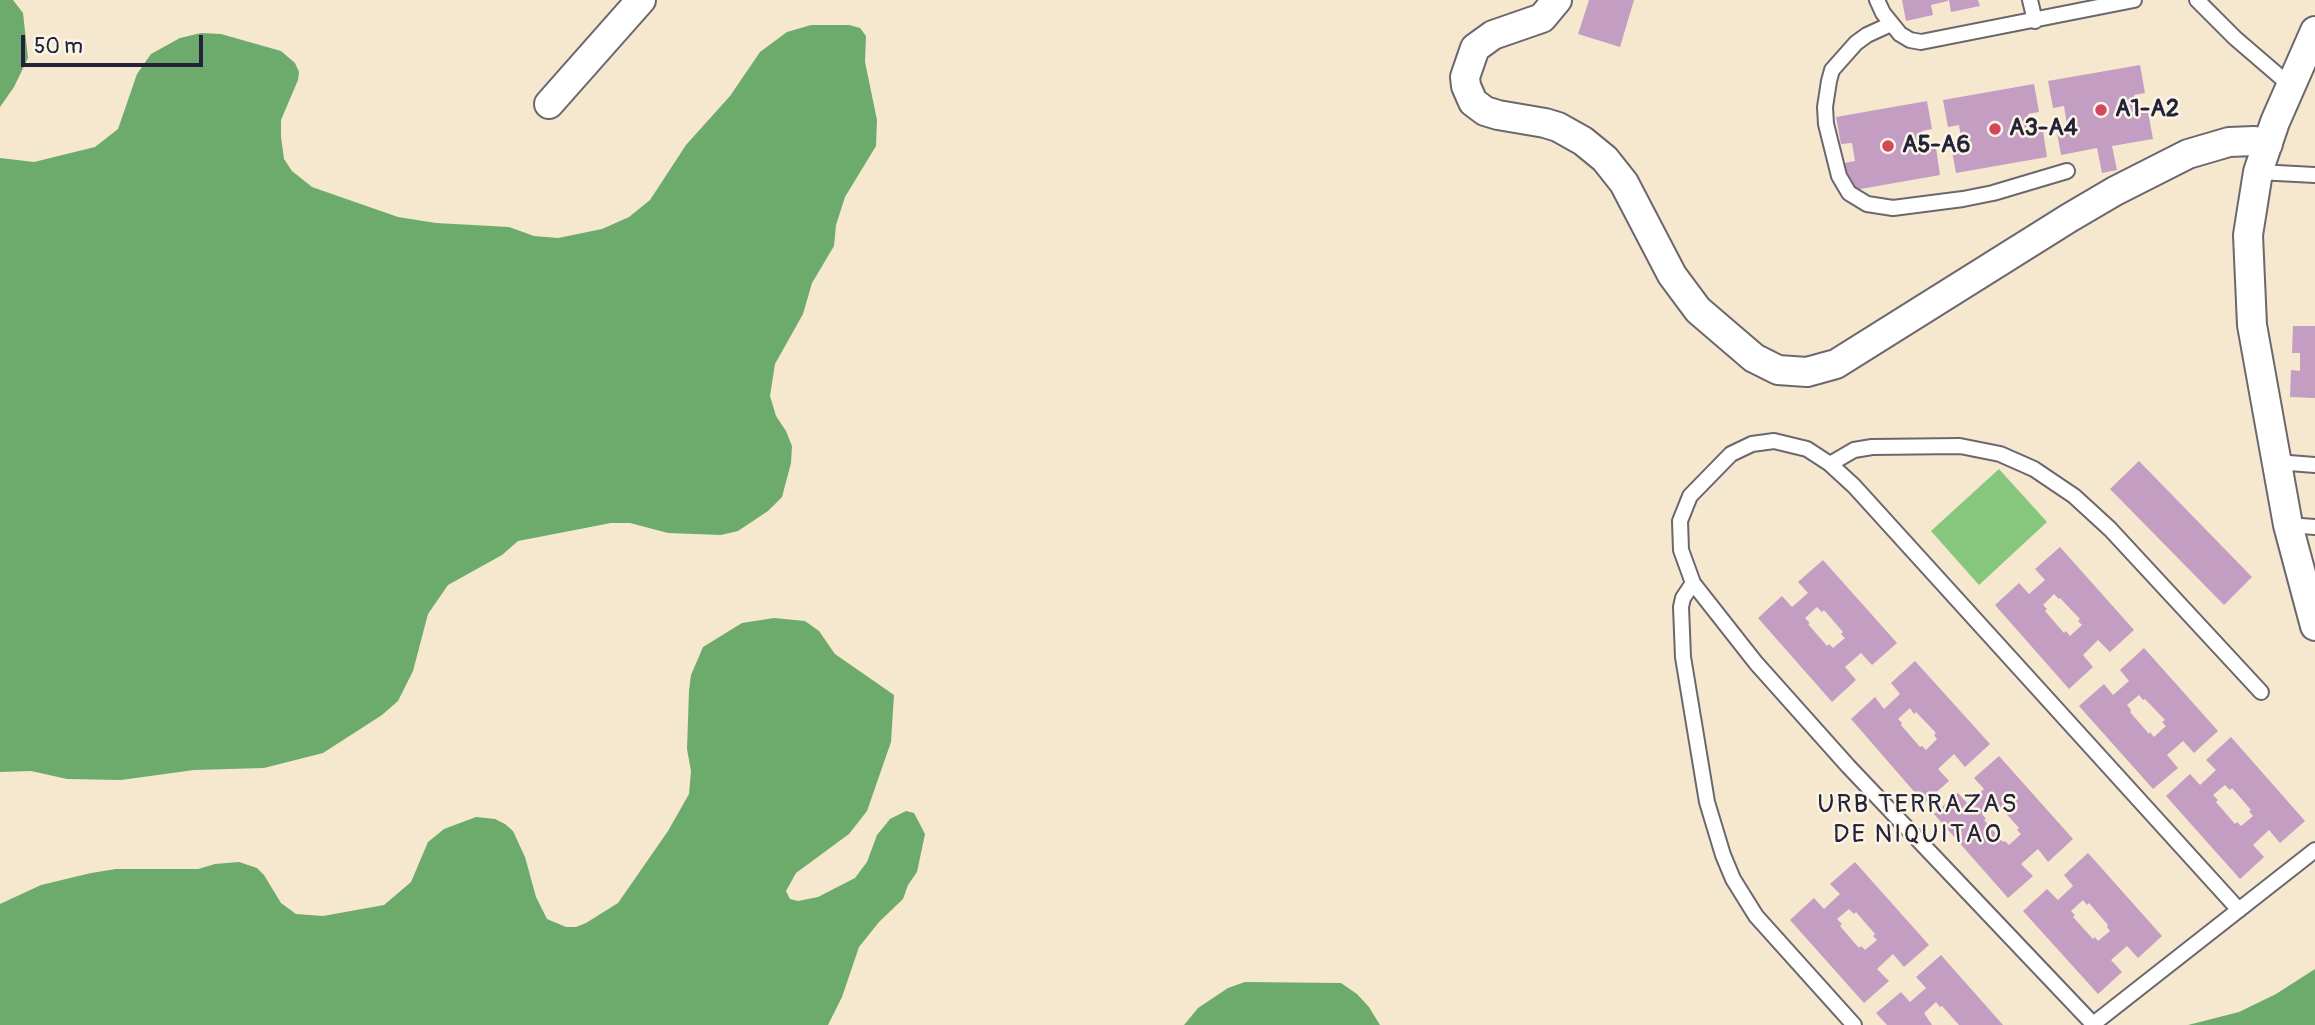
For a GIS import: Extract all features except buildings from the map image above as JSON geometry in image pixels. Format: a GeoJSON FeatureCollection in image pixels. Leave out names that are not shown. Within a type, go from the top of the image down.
{"type":"FeatureCollection","features":[{"type":"Feature","properties":{"kind":"street"},"geometry":{"type":"LineString","coordinates":[[549,104],[641,0]]}},
{"type":"Feature","properties":{"kind":"street"},"geometry":{"type":"LineString","coordinates":[[1552,1],[1542,19],[1493,35],[1475,48],[1465,77],[1473,102],[1498,116],[1558,127],[1583,141],[1605,159],[1624,183],[1661,256],[1685,294],[1713,325],[1754,358],[1778,370],[1807,372],[1836,364],[2069,218],[2188,154],[2229,142],[2254,141],[2268,144]]}},
{"type":"Feature","properties":{"kind":"street"},"geometry":{"type":"LineString","coordinates":[[2313,39],[2275,122],[2258,172],[2248,235],[2252,325],[2276,462],[2301,526],[2315,626]]}},
{"type":"Feature","properties":{"kind":"lane"},"geometry":{"type":"LineString","coordinates":[[1877,0],[1891,24],[1910,40],[1921,42],[2134,0]]}},
{"type":"Feature","properties":{"kind":"lane"},"geometry":{"type":"LineString","coordinates":[[2030,0],[2035,21]]}},
{"type":"Feature","properties":{"kind":"lane"},"geometry":{"type":"LineString","coordinates":[[2197,0],[2292,87]]}},
{"type":"Feature","properties":{"kind":"lane"},"geometry":{"type":"LineString","coordinates":[[1891,24],[1856,43],[1832,70],[1829,80],[1825,107],[1826,124],[1839,176],[1849,193],[1867,204],[1894,208],[1983,195],[2067,171]]}},
{"type":"Feature","properties":{"kind":"lane"},"geometry":{"type":"LineString","coordinates":[[2258,172],[2309,175],[2315,184]]}},
{"type":"Feature","properties":{"kind":"lane"},"geometry":{"type":"LineString","coordinates":[[2239,910],[1854,486],[1830,464],[1807,449],[1774,441],[1752,444],[1731,454],[1690,496],[1680,521],[1681,550],[1693,583],[1756,663],[1848,766],[2092,1025],[2239,910],[2315,850]]}},
{"type":"Feature","properties":{"kind":"lane"},"geometry":{"type":"LineString","coordinates":[[1830,464],[1854,450],[1872,447],[1960,446],[2000,454],[2034,469],[2074,496],[2110,529],[2261,692]]}},
{"type":"Feature","properties":{"kind":"lane"},"geometry":{"type":"LineString","coordinates":[[2276,462],[2315,465]]}},
{"type":"Feature","properties":{"kind":"lane"},"geometry":{"type":"LineString","coordinates":[[1693,583],[1683,598],[1681,607],[1683,657],[1707,802],[1723,855],[1733,879],[1756,916],[1854,1025]]}},
{"type":"Feature","properties":{"kind":"green space"},"geometry":{"type":"Polygon","coordinates":[[[0,0],[13,0],[23,13],[28,58],[14,87],[0,107],[0,0]]]}},
{"type":"Feature","properties":{"kind":"green space"},"geometry":{"type":"Polygon","coordinates":[[[811,25],[849,25],[860,28],[866,36],[865,62],[877,120],[876,146],[845,197],[836,225],[834,246],[812,283],[803,314],[775,364],[770,396],[776,416],[792,446],[791,463],[782,497],[768,511],[738,531],[721,535],[668,533],[630,523],[611,523],[518,541],[502,555],[448,585],[428,614],[413,671],[398,701],[382,715],[323,753],[264,768],[194,770],[121,780],[67,779],[31,771],[0,772],[0,158],[34,162],[95,147],[118,129],[137,74],[151,54],[180,38],[201,33],[221,34],[281,51],[295,63],[299,72],[298,80],[281,120],[284,159],[292,171],[312,187],[398,217],[436,223],[509,227],[534,236],[558,238],[602,229],[629,217],[650,200],[686,145],[730,96],[760,52],[787,32],[811,25]]]}},
{"type":"Feature","properties":{"kind":"green space"},"geometry":{"type":"Polygon","coordinates":[[[1999,469],[2047,522],[1979,585],[1931,531],[1999,469]]]}},
{"type":"Feature","properties":{"kind":"green space"},"geometry":{"type":"Polygon","coordinates":[[[774,618],[805,621],[819,631],[835,654],[894,695],[891,742],[867,811],[849,834],[796,873],[786,891],[790,899],[798,901],[818,897],[855,878],[867,862],[877,835],[890,819],[906,811],[914,813],[925,834],[917,872],[903,899],[879,922],[859,947],[842,997],[828,1025],[0,1025],[0,904],[41,885],[91,873],[116,869],[198,869],[239,862],[257,868],[281,903],[296,914],[323,916],[384,905],[411,882],[428,842],[444,829],[476,817],[495,819],[513,831],[525,857],[536,897],[547,919],[566,927],[586,923],[618,903],[668,831],[689,794],[689,691],[691,675],[703,647],[742,623],[774,618]]]}},
{"type":"Feature","properties":{"kind":"green space"},"geometry":{"type":"Polygon","coordinates":[[[2315,969],[2315,1025],[2188,1025],[2239,1012],[2276,994],[2315,969]]]}},
{"type":"Feature","properties":{"kind":"green space"},"geometry":{"type":"Polygon","coordinates":[[[1245,982],[1341,983],[1357,994],[1380,1025],[1184,1025],[1198,1008],[1228,988],[1245,982]]]}},
{"type":"Feature","properties":{"kind":"place","name":"A1-A2"},"geometry":{"type":"Point","coordinates":[2101,110]}},
{"type":"Feature","properties":{"kind":"place","name":"A3-A4"},"geometry":{"type":"Point","coordinates":[1995,129]}},
{"type":"Feature","properties":{"kind":"place","name":"A5-A6"},"geometry":{"type":"Point","coordinates":[1888,146]}},
{"type":"Feature","properties":{"kind":"district","name":"URB TERRAZAS DE NIQUITAO"},"geometry":{"type":"Point","coordinates":[1918,820]}}]}
